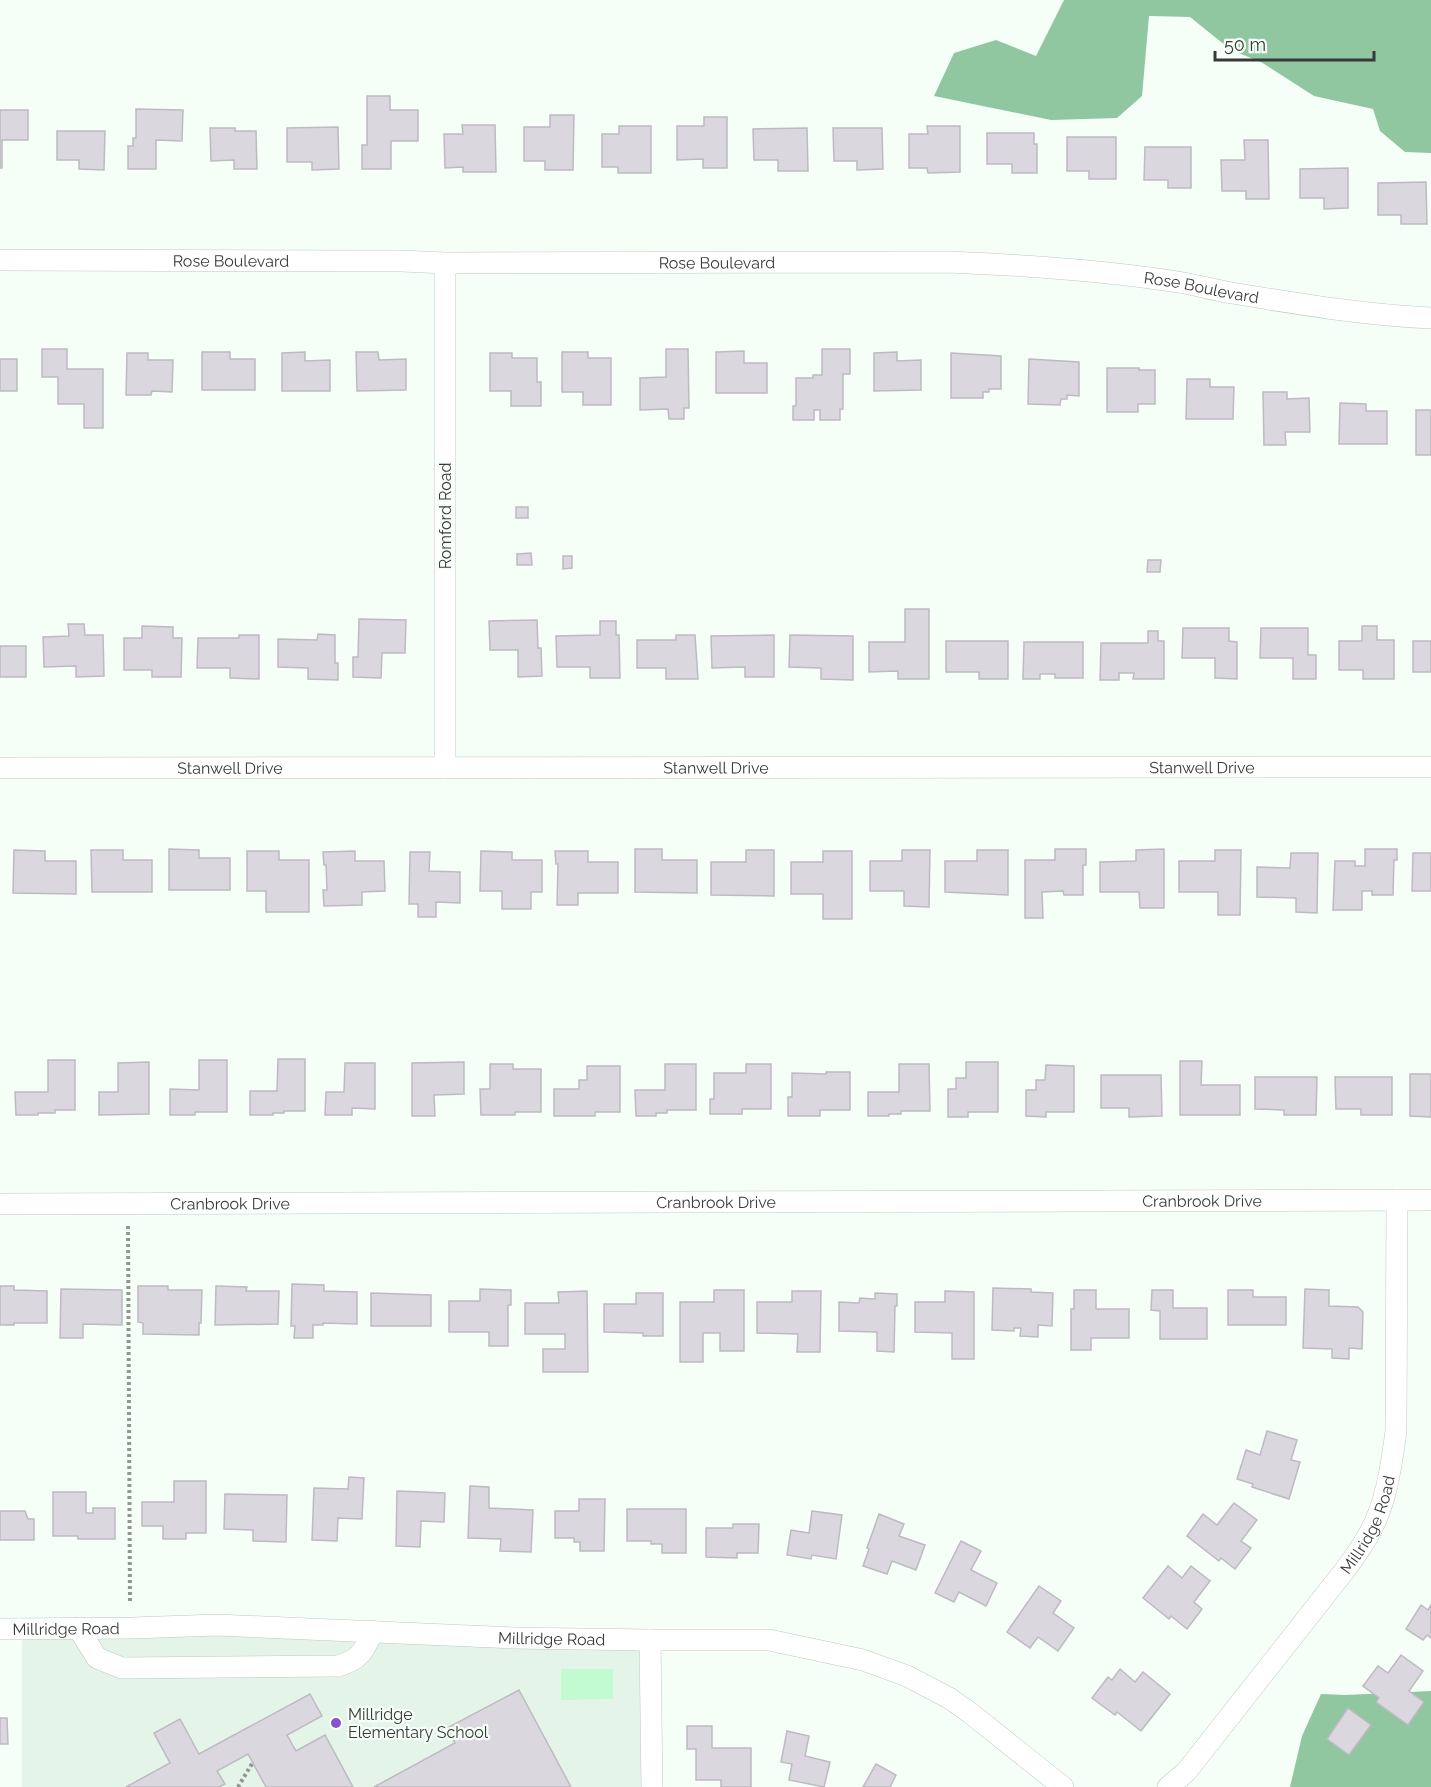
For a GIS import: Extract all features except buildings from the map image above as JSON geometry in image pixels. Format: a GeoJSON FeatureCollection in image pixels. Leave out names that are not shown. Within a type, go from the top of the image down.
{"type":"FeatureCollection","features":[{"type":"Feature","properties":{"kind":"street","name":"Rose Boulevard"},"geometry":{"type":"LineString","coordinates":[[0,260],[990,263],[1100,272],[1179,282],[1231,293],[1380,315],[1431,318]]}},
{"type":"Feature","properties":{"kind":"street","name":"Romford Road"},"geometry":{"type":"LineString","coordinates":[[445,263],[445,768]]}},
{"type":"Feature","properties":{"kind":"street","name":"Stanwell Drive"},"geometry":{"type":"LineString","coordinates":[[0,768],[1431,766]]}},
{"type":"Feature","properties":{"kind":"street","name":"Millridge Road"},"geometry":{"type":"LineString","coordinates":[[1168,1787],[1190,1767],[1345,1570],[1367,1538],[1380,1510],[1392,1466],[1396,1431],[1397,1200]]}},
{"type":"Feature","properties":{"kind":"street","name":"Cranbrook Drive"},"geometry":{"type":"LineString","coordinates":[[0,1204],[1431,1200]]}},
{"type":"Feature","properties":{"kind":"street","name":"Millridge Road"},"geometry":{"type":"LineString","coordinates":[[0,1629],[217,1625],[514,1638],[769,1640],[863,1660],[907,1676],[949,1698],[969,1712],[1063,1787]]}},
{"type":"Feature","properties":{"kind":"street"},"geometry":{"type":"LineString","coordinates":[[78,1628],[97,1658],[122,1668],[338,1666],[351,1662],[362,1654],[373,1631]]}},
{"type":"Feature","properties":{"kind":"street"},"geometry":{"type":"LineString","coordinates":[[650,1640],[652,1787]]}},
{"type":"Feature","properties":{"kind":"path"},"geometry":{"type":"LineString","coordinates":[[128,1226],[130,1602]]}},
{"type":"Feature","properties":{"kind":"path"},"geometry":{"type":"LineString","coordinates":[[238,1787],[253,1762]]}},
{"type":"Feature","properties":{"kind":"shaded area","name":"Millridge Elementary School"},"geometry":{"type":"Polygon","coordinates":[[[22,1629],[650,1640],[652,1787],[22,1787],[22,1629]]]}},
{"type":"Feature","properties":{"kind":"green space"},"geometry":{"type":"Polygon","coordinates":[[[1064,0],[1431,0],[1431,153],[1405,152],[1380,131],[1373,109],[1314,96],[1261,62],[1231,50],[1190,17],[1149,16],[1142,96],[1117,118],[1051,120],[934,96],[954,53],[996,40],[1036,56],[1064,0]]]}},
{"type":"Feature","properties":{"kind":"green space"},"geometry":{"type":"Polygon","coordinates":[[[561,1669],[613,1669],[613,1699],[561,1700],[561,1669]]]}},
{"type":"Feature","properties":{"kind":"green space"},"geometry":{"type":"Polygon","coordinates":[[[1431,1691],[1431,1787],[1290,1787],[1302,1736],[1321,1694],[1431,1691]]]}},
{"type":"Feature","properties":{"kind":"place","name":"Millridge Elementary School"},"geometry":{"type":"Point","coordinates":[336,1723]}}]}
